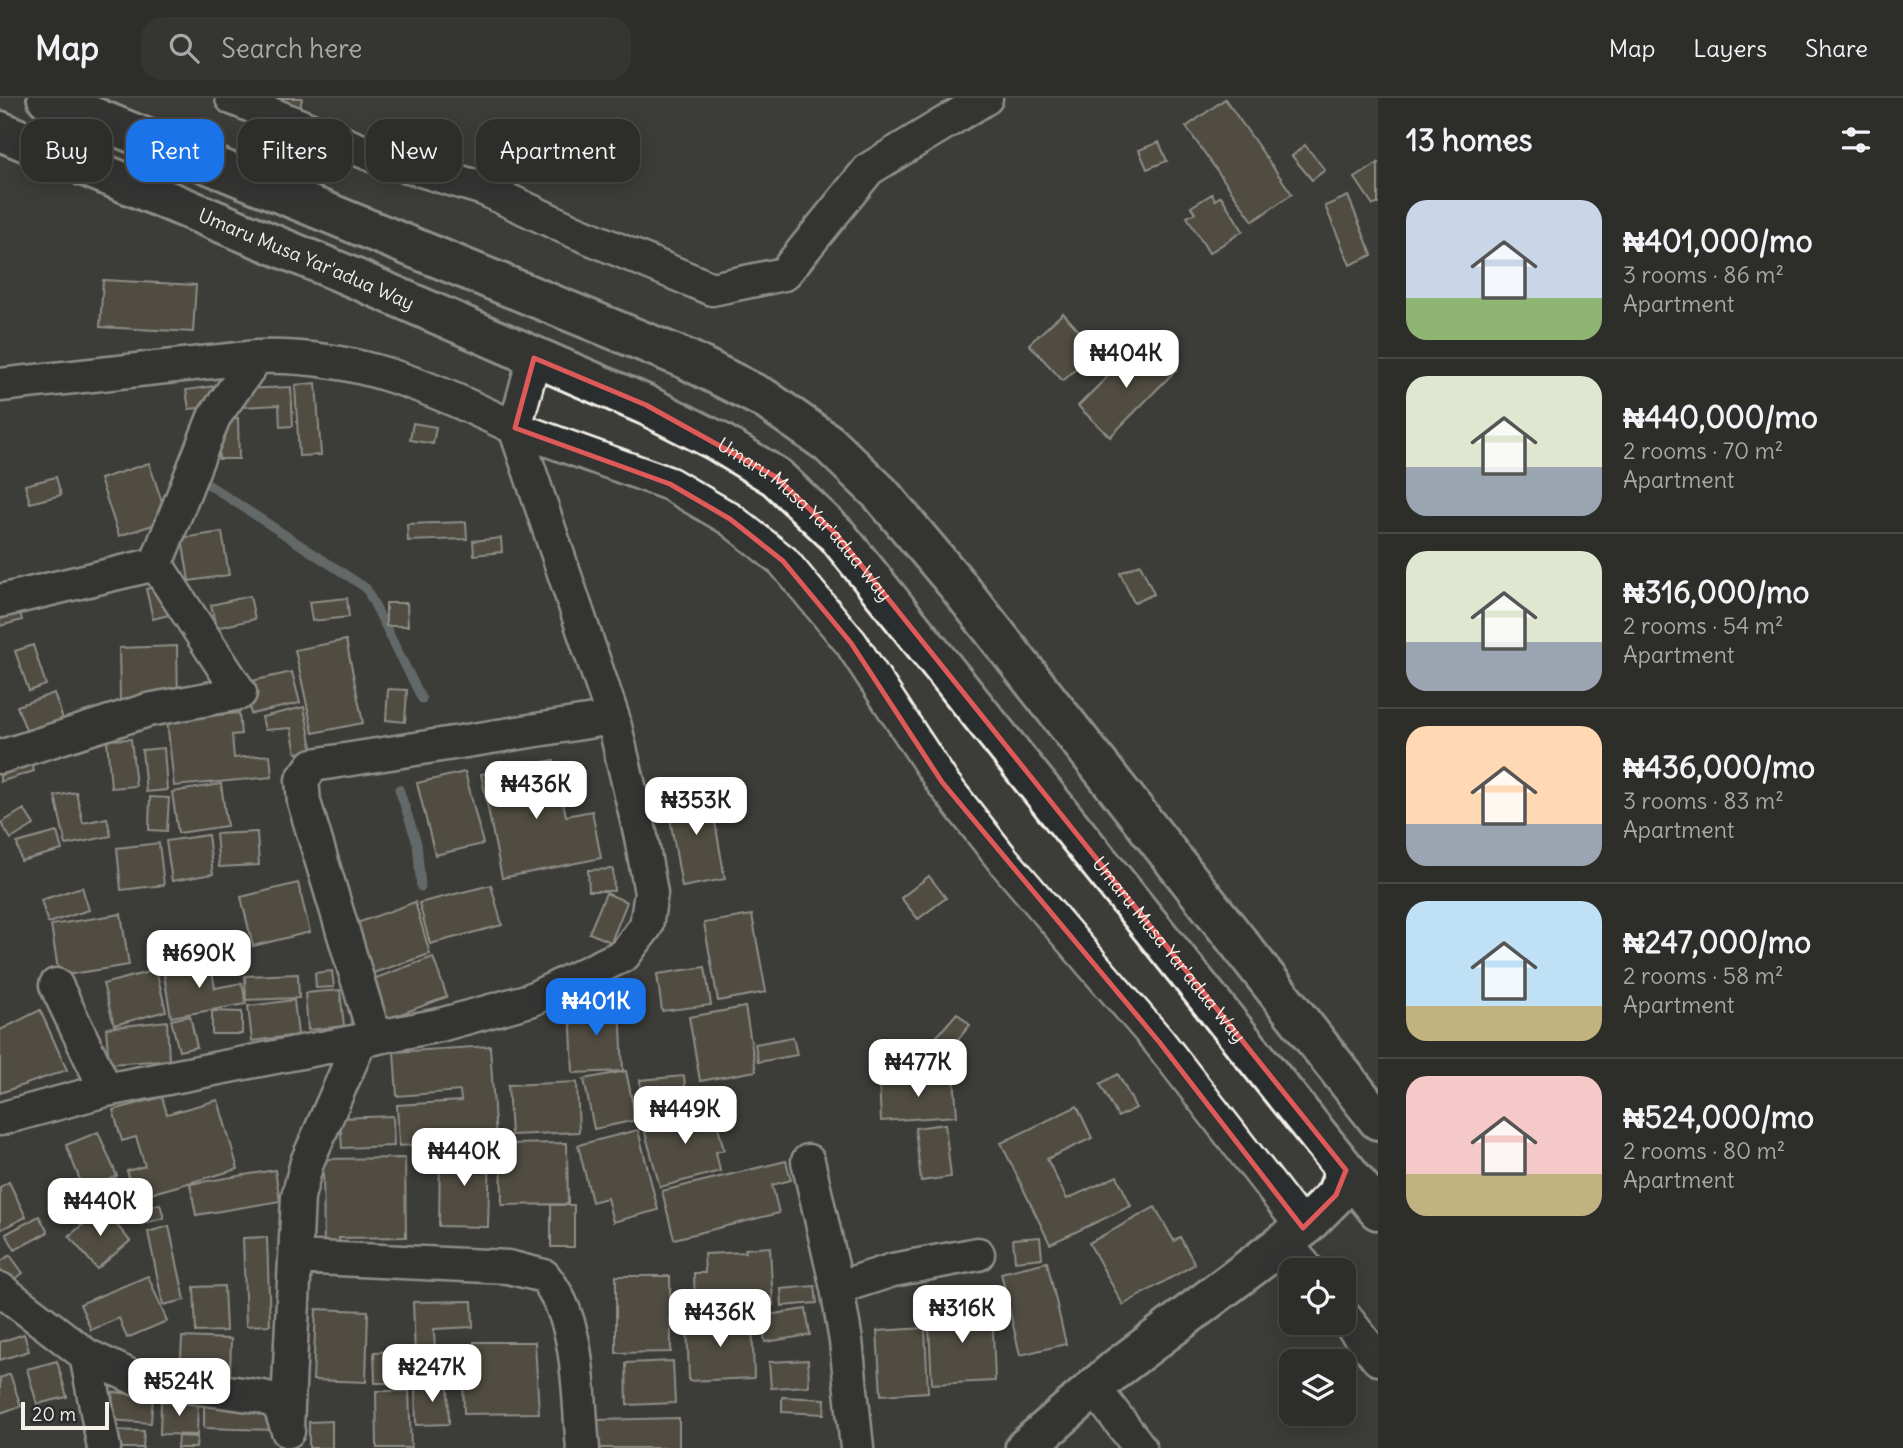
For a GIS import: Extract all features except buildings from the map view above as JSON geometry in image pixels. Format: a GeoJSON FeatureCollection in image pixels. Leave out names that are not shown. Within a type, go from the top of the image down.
{"type":"FeatureCollection","features":[{"type":"Feature","properties":{"kind":"main road"},"geometry":{"type":"LineString","coordinates":[[47,98],[686,359],[765,399],[828,443],[880,493],[955,582],[1378,1120]]}},
{"type":"Feature","properties":{"kind":"main road","name":"Umaru Musa Yar'adua Way"},"geometry":{"type":"LineString","coordinates":[[0,131],[340,272],[646,405],[717,441],[776,477],[837,535],[1377,1208]]}},
{"type":"Feature","properties":{"kind":"main road"},"geometry":{"type":"LineString","coordinates":[[1025,1448],[1116,1369],[1301,1250],[1336,1195],[1346,1170]]}},
{"type":"Feature","properties":{"kind":"main road"},"geometry":{"type":"LineString","coordinates":[[1048,1448],[1104,1401],[1301,1250],[1335,1218],[1354,1210],[1377,1208]]}},
{"type":"Feature","properties":{"kind":"street"},"geometry":{"type":"LineString","coordinates":[[232,98],[377,157],[484,190],[712,289],[784,274],[869,169],[986,98]]}},
{"type":"Feature","properties":{"kind":"street"},"geometry":{"type":"LineString","coordinates":[[0,385],[257,357],[298,356],[348,363],[438,390],[515,428],[670,484],[730,519],[783,561],[851,643],[950,792],[1003,860],[1160,1043],[1301,1250]]}},
{"type":"Feature","properties":{"kind":"street"},"geometry":{"type":"LineString","coordinates":[[156,564],[214,417],[257,357]]}},
{"type":"Feature","properties":{"kind":"street"},"geometry":{"type":"LineString","coordinates":[[0,1119],[106,1090],[440,1025],[530,1000],[624,956],[646,926],[651,893],[613,718],[515,428],[534,358]]}},
{"type":"Feature","properties":{"kind":"street"},"geometry":{"type":"LineString","coordinates":[[0,601],[156,564]]}},
{"type":"Feature","properties":{"kind":"street"},"geometry":{"type":"LineString","coordinates":[[0,757],[148,710],[240,693],[156,564]]}},
{"type":"Feature","properties":{"kind":"street"},"geometry":{"type":"LineString","coordinates":[[289,1438],[298,1198],[307,1162],[367,1039],[304,802],[302,780],[313,765],[613,718]]}},
{"type":"Feature","properties":{"kind":"street"},"geometry":{"type":"LineString","coordinates":[[56,985],[106,1090]]}},
{"type":"Feature","properties":{"kind":"street"},"geometry":{"type":"LineString","coordinates":[[808,1161],[837,1288],[846,1341],[857,1448]]}},
{"type":"Feature","properties":{"kind":"street"},"geometry":{"type":"LineString","coordinates":[[837,1288],[893,1270],[978,1254]]}},
{"type":"Feature","properties":{"kind":"street"},"geometry":{"type":"LineString","coordinates":[[295,1257],[508,1267],[544,1276],[564,1306],[572,1334],[583,1448]]}},
{"type":"Feature","properties":{"kind":"street"},"geometry":{"type":"LineString","coordinates":[[0,1289],[86,1355],[136,1379],[263,1396],[279,1404],[289,1438]]}},
{"type":"Feature","properties":{"kind":"street"},"geometry":{"type":"LineString","coordinates":[[1356,1331],[1378,1359]]}},
{"type":"Feature","properties":{"kind":"street"},"geometry":{"type":"LineString","coordinates":[[86,1355],[104,1448]]}},
{"type":"Feature","properties":{"kind":"street"},"geometry":{"type":"LineString","coordinates":[[1104,1401],[1140,1448]]}},
{"type":"Feature","properties":{"kind":"highlighted area"},"geometry":{"type":"Polygon","coordinates":[[[534,358],[646,405],[776,477],[837,535],[1346,1170],[1336,1195],[1303,1228],[1160,1043],[942,782],[851,643],[783,561],[730,519],[670,484],[515,428],[534,358]]]}},
{"type":"Feature","properties":{"kind":"waterway"},"geometry":{"type":"LineString","coordinates":[[206,483],[366,588],[422,699]]}},
{"type":"Feature","properties":{"kind":"waterway"},"geometry":{"type":"LineString","coordinates":[[399,789],[417,843],[421,887]]}}]}
